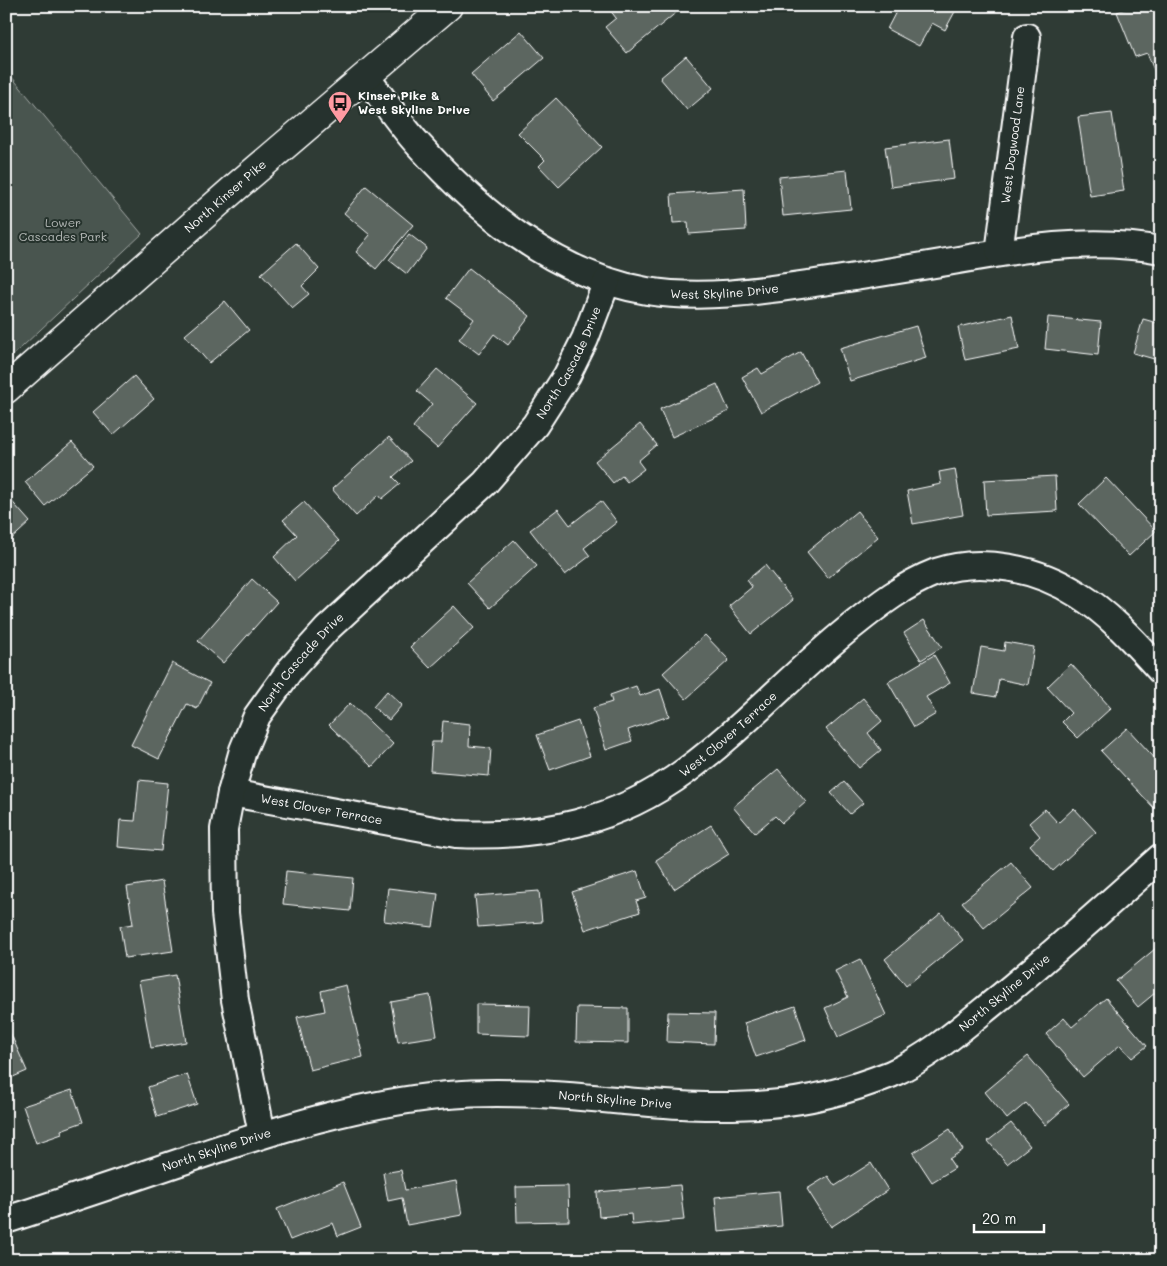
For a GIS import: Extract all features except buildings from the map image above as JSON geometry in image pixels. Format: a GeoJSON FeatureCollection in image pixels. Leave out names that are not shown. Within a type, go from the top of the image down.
{"type":"FeatureCollection","features":[{"type":"Feature","properties":{"kind":"street","name":"North Kinser Pike"},"geometry":{"type":"LineString","coordinates":[[6,390],[236,188],[448,6]]}},
{"type":"Feature","properties":{"kind":"street","name":"West Dogwood Lane"},"geometry":{"type":"LineString","coordinates":[[999,253],[1027,36]]}},
{"type":"Feature","properties":{"kind":"street","name":"West Skyline Drive"},"geometry":{"type":"LineString","coordinates":[[366,77],[416,142],[491,216],[553,258],[607,280],[647,291],[680,294],[724,294],[807,284],[1059,245],[1122,244],[1161,250]]}},
{"type":"Feature","properties":{"kind":"street","name":"North Cascade Drive"},"geometry":{"type":"LineString","coordinates":[[262,1134],[235,1000],[225,913],[224,829],[231,793],[243,750],[257,716],[290,670],[327,629],[485,482],[535,425],[571,368],[585,339],[607,280]]}},
{"type":"Feature","properties":{"kind":"street","name":"West Clover Terrace"},"geometry":{"type":"LineString","coordinates":[[231,793],[456,834],[491,836],[530,834],[600,817],[658,789],[686,770],[881,603],[937,572],[964,567],[994,565],[1022,570],[1054,581],[1079,594],[1104,612],[1161,671]]}},
{"type":"Feature","properties":{"kind":"street","name":"North Skyline Drive"},"geometry":{"type":"LineString","coordinates":[[6,1220],[262,1134],[345,1111],[387,1102],[450,1095],[515,1093],[722,1106],[769,1104],[802,1100],[858,1086],[894,1072],[935,1048],[962,1029],[1017,984],[1161,857]]}},
{"type":"Feature","properties":{"kind":"green space","name":"Lower Cascades Park"},"geometry":{"type":"Polygon","coordinates":[[[6,70],[142,234],[6,362],[6,70]]]}},
{"type":"Feature","properties":{"kind":"place","name":"Kinser Pike & West Skyline Drive"},"geometry":{"type":"Point","coordinates":[340,124]}}]}
